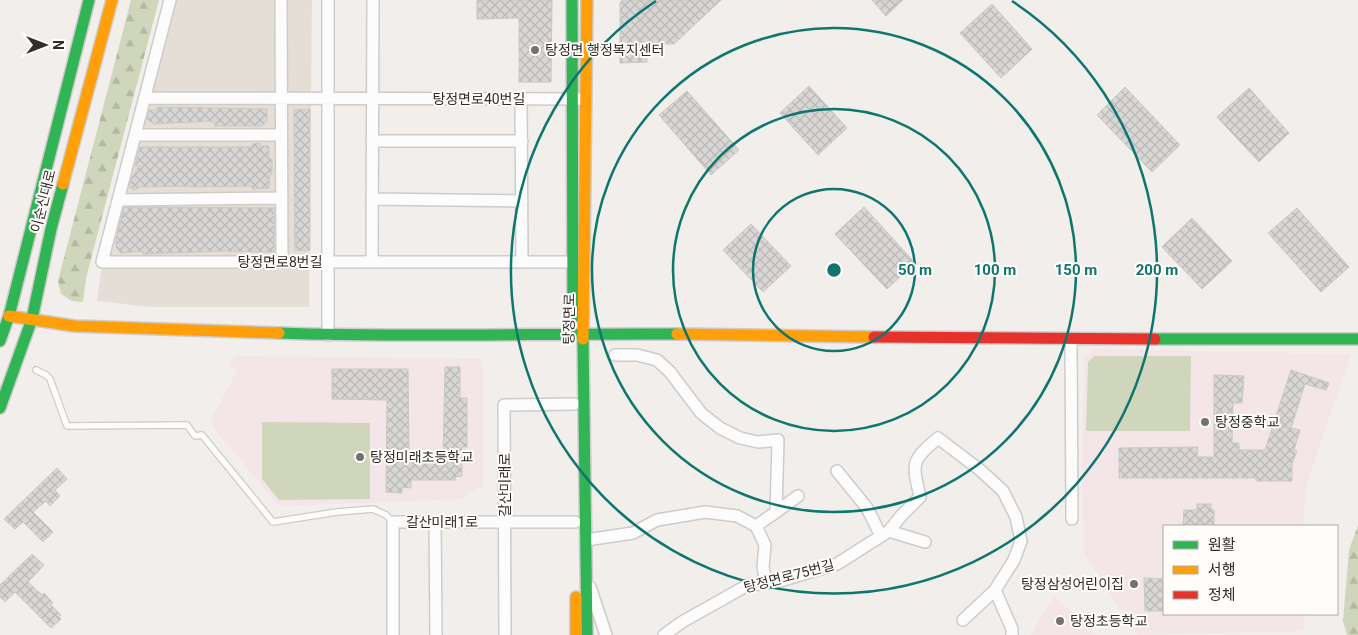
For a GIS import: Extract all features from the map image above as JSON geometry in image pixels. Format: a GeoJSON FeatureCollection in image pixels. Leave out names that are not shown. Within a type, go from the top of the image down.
{"type":"FeatureCollection","features":[{"type":"Feature","properties":{"kind":"main road","name":"이순신대로"},"geometry":{"type":"LineString","coordinates":[[0,341],[9,316],[89,0]]}},
{"type":"Feature","properties":{"kind":"main road","name":"이순신대로"},"geometry":{"type":"LineString","coordinates":[[0,408],[32,319],[51,229],[112,0]]}},
{"type":"Feature","properties":{"kind":"main road","name":"탕정면로"},"geometry":{"type":"LineString","coordinates":[[572,0],[572,262],[578,333],[586,540],[581,576]]}},
{"type":"Feature","properties":{"kind":"main road","name":"탕정면로"},"geometry":{"type":"LineString","coordinates":[[581,576],[575,522],[574,404],[586,99],[587,0]]}},
{"type":"Feature","properties":{"kind":"main road"},"geometry":{"type":"LineString","coordinates":[[9,316],[74,326],[328,335],[578,333],[1071,339],[1358,339]]}},
{"type":"Feature","properties":{"kind":"main road"},"geometry":{"type":"LineString","coordinates":[[576,635],[581,576]]}},
{"type":"Feature","properties":{"kind":"main road"},"geometry":{"type":"LineString","coordinates":[[581,576],[587,635]]}},
{"type":"Feature","properties":{"kind":"street","name":"탕정면로8번길"},"geometry":{"type":"LineString","coordinates":[[170,0],[102,262],[572,262]]}},
{"type":"Feature","properties":{"kind":"street"},"geometry":{"type":"LineString","coordinates":[[281,0],[282,262]]}},
{"type":"Feature","properties":{"kind":"street"},"geometry":{"type":"LineString","coordinates":[[328,0],[328,335]]}},
{"type":"Feature","properties":{"kind":"street"},"geometry":{"type":"LineString","coordinates":[[372,262],[373,0]]}},
{"type":"Feature","properties":{"kind":"street","name":"탕정면로40번길"},"geometry":{"type":"LineString","coordinates":[[145,98],[586,99]]}},
{"type":"Feature","properties":{"kind":"street"},"geometry":{"type":"LineString","coordinates":[[522,99],[522,262]]}},
{"type":"Feature","properties":{"kind":"street"},"geometry":{"type":"LineString","coordinates":[[136,135],[281,135]]}},
{"type":"Feature","properties":{"kind":"street"},"geometry":{"type":"LineString","coordinates":[[372,141],[522,141]]}},
{"type":"Feature","properties":{"kind":"street"},"geometry":{"type":"LineString","coordinates":[[118,200],[282,198]]}},
{"type":"Feature","properties":{"kind":"street"},"geometry":{"type":"LineString","coordinates":[[372,199],[522,201]]}},
{"type":"Feature","properties":{"kind":"street"},"geometry":{"type":"LineString","coordinates":[[1071,339],[1072,519]]}},
{"type":"Feature","properties":{"kind":"street"},"geometry":{"type":"LineString","coordinates":[[614,355],[637,354],[657,360],[670,372],[701,413],[740,438],[758,442],[778,440],[776,512]]}},
{"type":"Feature","properties":{"kind":"street","name":"갈산미래로"},"geometry":{"type":"LineString","coordinates":[[505,635],[504,405],[574,404]]}},
{"type":"Feature","properties":{"kind":"street","name":"탕정면로75번길"},"geometry":{"type":"LineString","coordinates":[[664,635],[682,622],[746,586],[780,581],[836,564],[885,534],[920,498],[914,472],[915,462],[920,453],[938,438],[980,470],[1003,491],[1016,517],[1021,540],[1014,560],[995,590]]}},
{"type":"Feature","properties":{"kind":"street"},"geometry":{"type":"LineString","coordinates":[[837,471],[885,534],[925,542]]}},
{"type":"Feature","properties":{"kind":"street"},"geometry":{"type":"LineString","coordinates":[[756,526],[798,496]]}},
{"type":"Feature","properties":{"kind":"street"},"geometry":{"type":"LineString","coordinates":[[586,540],[633,533],[657,520],[706,512],[737,516],[756,526],[765,545],[764,567],[766,583]]}},
{"type":"Feature","properties":{"kind":"street","name":"갈산미래1로"},"geometry":{"type":"LineString","coordinates":[[393,635],[393,522],[575,522]]}},
{"type":"Feature","properties":{"kind":"street"},"geometry":{"type":"LineString","coordinates":[[435,522],[436,635]]}},
{"type":"Feature","properties":{"kind":"street","name":"탕정면로"},"geometry":{"type":"LineString","coordinates":[[581,576],[606,635]]}},
{"type":"Feature","properties":{"kind":"street"},"geometry":{"type":"LineString","coordinates":[[963,620],[995,590],[1012,629],[1012,635]]}},
{"type":"Feature","properties":{"kind":"lane"},"geometry":{"type":"LineString","coordinates":[[36,370],[50,379],[68,426],[187,425],[195,436],[202,435],[273,522],[337,512],[373,509],[386,515],[393,522]]}},
{"type":"Feature","properties":{"kind":"shaded area"},"geometry":{"type":"Polygon","coordinates":[[[172,0],[312,0],[309,307],[151,307],[97,301],[102,264],[172,0]]]}},
{"type":"Feature","properties":{"kind":"shaded area","name":"탕정중학교"},"geometry":{"type":"Polygon","coordinates":[[[1095,349],[1351,354],[1305,488],[1304,525],[1163,525],[1163,615],[1304,615],[1304,631],[1137,635],[1085,555],[1082,489],[1084,357],[1095,349]]]}},
{"type":"Feature","properties":{"kind":"shaded area","name":"탕정미래초등학교"},"geometry":{"type":"Polygon","coordinates":[[[236,356],[482,359],[483,486],[460,499],[279,506],[214,428],[211,420],[237,371],[229,363],[236,356]]]}},
{"type":"Feature","properties":{"kind":"shaded area","name":"탕정초등학교"},"geometry":{"type":"Polygon","coordinates":[[[1055,597],[1096,635],[1031,635],[1047,606],[1055,597]]]}},
{"type":"Feature","properties":{"kind":"green space"},"geometry":{"type":"Polygon","coordinates":[[[131,0],[159,0],[86,278],[83,302],[72,301],[61,294],[58,281],[131,0]]]}},
{"type":"Feature","properties":{"kind":"green space"},"geometry":{"type":"Polygon","coordinates":[[[1094,356],[1191,356],[1190,431],[1086,431],[1088,362],[1094,356]]]}},
{"type":"Feature","properties":{"kind":"green space"},"geometry":{"type":"Polygon","coordinates":[[[262,422],[370,423],[370,499],[279,500],[262,479],[262,422]]]}},
{"type":"Feature","properties":{"kind":"green space"},"geometry":{"type":"Polygon","coordinates":[[[1358,525],[1358,635],[1347,635],[1343,621],[1349,550],[1358,525]]]}},
{"type":"Feature","properties":{"kind":"building","name":"탕정면 행정복지센터"},"geometry":{"type":"Polygon","coordinates":[[[477,0],[552,0],[551,82],[519,82],[519,18],[477,19],[477,0]]]}},
{"type":"Feature","properties":{"kind":"building"},"geometry":{"type":"Polygon","coordinates":[[[623,0],[721,0],[674,44],[646,44],[647,62],[620,63],[620,2],[623,0]]]}},
{"type":"Feature","properties":{"kind":"building"},"geometry":{"type":"Polygon","coordinates":[[[872,0],[903,0],[886,16],[872,0]]]}},
{"type":"Feature","properties":{"kind":"building"},"geometry":{"type":"Polygon","coordinates":[[[992,4],[1032,49],[1001,78],[960,33],[992,4]]]}},
{"type":"Feature","properties":{"kind":"building"},"geometry":{"type":"Polygon","coordinates":[[[809,86],[847,128],[818,155],[780,113],[809,86]]]}},
{"type":"Feature","properties":{"kind":"building"},"geometry":{"type":"Polygon","coordinates":[[[1125,87],[1180,145],[1152,172],[1097,115],[1125,87]]]}},
{"type":"Feature","properties":{"kind":"building"},"geometry":{"type":"Polygon","coordinates":[[[1249,88],[1289,133],[1259,162],[1217,117],[1249,88]]]}},
{"type":"Feature","properties":{"kind":"building"},"geometry":{"type":"Polygon","coordinates":[[[687,91],[739,150],[711,175],[659,115],[687,91]]]}},
{"type":"Feature","properties":{"kind":"building"},"geometry":{"type":"Polygon","coordinates":[[[157,107],[267,109],[267,121],[262,126],[215,126],[215,122],[211,121],[154,124],[147,119],[149,110],[157,110],[157,107]]]}},
{"type":"Feature","properties":{"kind":"building"},"geometry":{"type":"Polygon","coordinates":[[[310,109],[310,250],[295,251],[294,110],[310,109]]]}},
{"type":"Feature","properties":{"kind":"building"},"geometry":{"type":"Polygon","coordinates":[[[260,143],[260,146],[269,146],[269,159],[272,159],[272,174],[270,174],[269,188],[252,189],[252,186],[190,186],[141,187],[134,190],[129,187],[131,179],[139,166],[135,166],[140,147],[252,147],[252,144],[260,143]]]}},
{"type":"Feature","properties":{"kind":"building"},"geometry":{"type":"Polygon","coordinates":[[[124,207],[274,208],[274,252],[223,251],[143,254],[143,251],[121,253],[116,247],[116,239],[124,207]]]}},
{"type":"Feature","properties":{"kind":"building"},"geometry":{"type":"Polygon","coordinates":[[[864,207],[915,263],[887,289],[835,234],[864,207]]]}},
{"type":"Feature","properties":{"kind":"building"},"geometry":{"type":"Polygon","coordinates":[[[1297,208],[1349,267],[1321,292],[1268,233],[1297,208]]]}},
{"type":"Feature","properties":{"kind":"building"},"geometry":{"type":"Polygon","coordinates":[[[1192,218],[1232,261],[1202,289],[1162,247],[1192,218]]]}},
{"type":"Feature","properties":{"kind":"building"},"geometry":{"type":"Polygon","coordinates":[[[751,224],[791,266],[763,292],[723,250],[751,224]]]}},
{"type":"Feature","properties":{"kind":"building"},"geometry":{"type":"Polygon","coordinates":[[[445,367],[460,367],[460,398],[467,398],[467,447],[462,447],[462,476],[455,477],[455,480],[411,480],[411,488],[402,487],[402,493],[386,492],[387,400],[332,399],[332,369],[408,369],[409,453],[411,452],[411,462],[443,462],[445,367]]]}},
{"type":"Feature","properties":{"kind":"building"},"geometry":{"type":"Polygon","coordinates":[[[1291,370],[1329,383],[1326,390],[1305,384],[1291,428],[1300,430],[1294,450],[1297,451],[1292,464],[1292,481],[1256,481],[1256,478],[1119,478],[1119,448],[1198,447],[1197,457],[1214,457],[1214,375],[1244,376],[1242,403],[1233,403],[1232,443],[1239,443],[1239,450],[1265,450],[1291,370]]]}},
{"type":"Feature","properties":{"kind":"building"},"geometry":{"type":"Polygon","coordinates":[[[57,468],[67,479],[55,490],[60,496],[50,506],[46,501],[33,512],[53,532],[43,542],[23,522],[15,529],[4,519],[57,468]]]}},
{"type":"Feature","properties":{"kind":"building"},"geometry":{"type":"Polygon","coordinates":[[[1197,504],[1211,504],[1211,510],[1214,510],[1214,525],[1183,525],[1184,510],[1197,510],[1197,504]]]}},
{"type":"Feature","properties":{"kind":"building"},"geometry":{"type":"Polygon","coordinates":[[[32,554],[44,565],[28,582],[42,595],[44,593],[53,603],[51,605],[61,615],[59,617],[61,619],[51,628],[15,592],[5,602],[0,597],[0,585],[32,554]]]}},
{"type":"Feature","properties":{"kind":"building"},"geometry":{"type":"Polygon","coordinates":[[[1144,578],[1163,579],[1163,611],[1145,611],[1144,578]]]}},
{"type":"Feature","properties":{"kind":"traffic: fast"},"geometry":{"type":"LineString","coordinates":[[0,341],[9,316],[89,0]]}},
{"type":"Feature","properties":{"kind":"traffic: fast"},"geometry":{"type":"LineString","coordinates":[[572,0],[573,318]]}},
{"type":"Feature","properties":{"kind":"traffic: fast"},"geometry":{"type":"LineString","coordinates":[[0,408],[32,319],[51,229],[63,184]]}},
{"type":"Feature","properties":{"kind":"traffic: fast"},"geometry":{"type":"LineString","coordinates":[[279,333],[379,335],[677,334]]}},
{"type":"Feature","properties":{"kind":"traffic: fast"},"geometry":{"type":"LineString","coordinates":[[583,339],[587,635]]}},
{"type":"Feature","properties":{"kind":"traffic: fast"},"geometry":{"type":"LineString","coordinates":[[1155,339],[1358,339]]}},
{"type":"Feature","properties":{"kind":"traffic: slow"},"geometry":{"type":"LineString","coordinates":[[63,184],[112,0]]}},
{"type":"Feature","properties":{"kind":"traffic: slow"},"geometry":{"type":"LineString","coordinates":[[583,339],[587,0]]}},
{"type":"Feature","properties":{"kind":"traffic: slow"},"geometry":{"type":"LineString","coordinates":[[9,316],[74,326],[279,333]]}},
{"type":"Feature","properties":{"kind":"traffic: slow"},"geometry":{"type":"LineString","coordinates":[[677,334],[874,337]]}},
{"type":"Feature","properties":{"kind":"traffic: slow"},"geometry":{"type":"LineString","coordinates":[[576,597],[576,635]]}},
{"type":"Feature","properties":{"kind":"traffic: jam"},"geometry":{"type":"LineString","coordinates":[[874,337],[1155,339]]}},
{"type":"Feature","properties":{"kind":"place","name":"탕정면 행정복지센터"},"geometry":{"type":"Point","coordinates":[535,50]}},
{"type":"Feature","properties":{"kind":"place","name":"탕정중학교"},"geometry":{"type":"Point","coordinates":[1205,422]}},
{"type":"Feature","properties":{"kind":"place","name":"탕정미래초등학교"},"geometry":{"type":"Point","coordinates":[360,457]}},
{"type":"Feature","properties":{"kind":"place","name":"탕정삼성어린이집"},"geometry":{"type":"Point","coordinates":[1134,584]}},
{"type":"Feature","properties":{"kind":"place","name":"탕정초등학교"},"geometry":{"type":"Point","coordinates":[1060,621]}}]}
